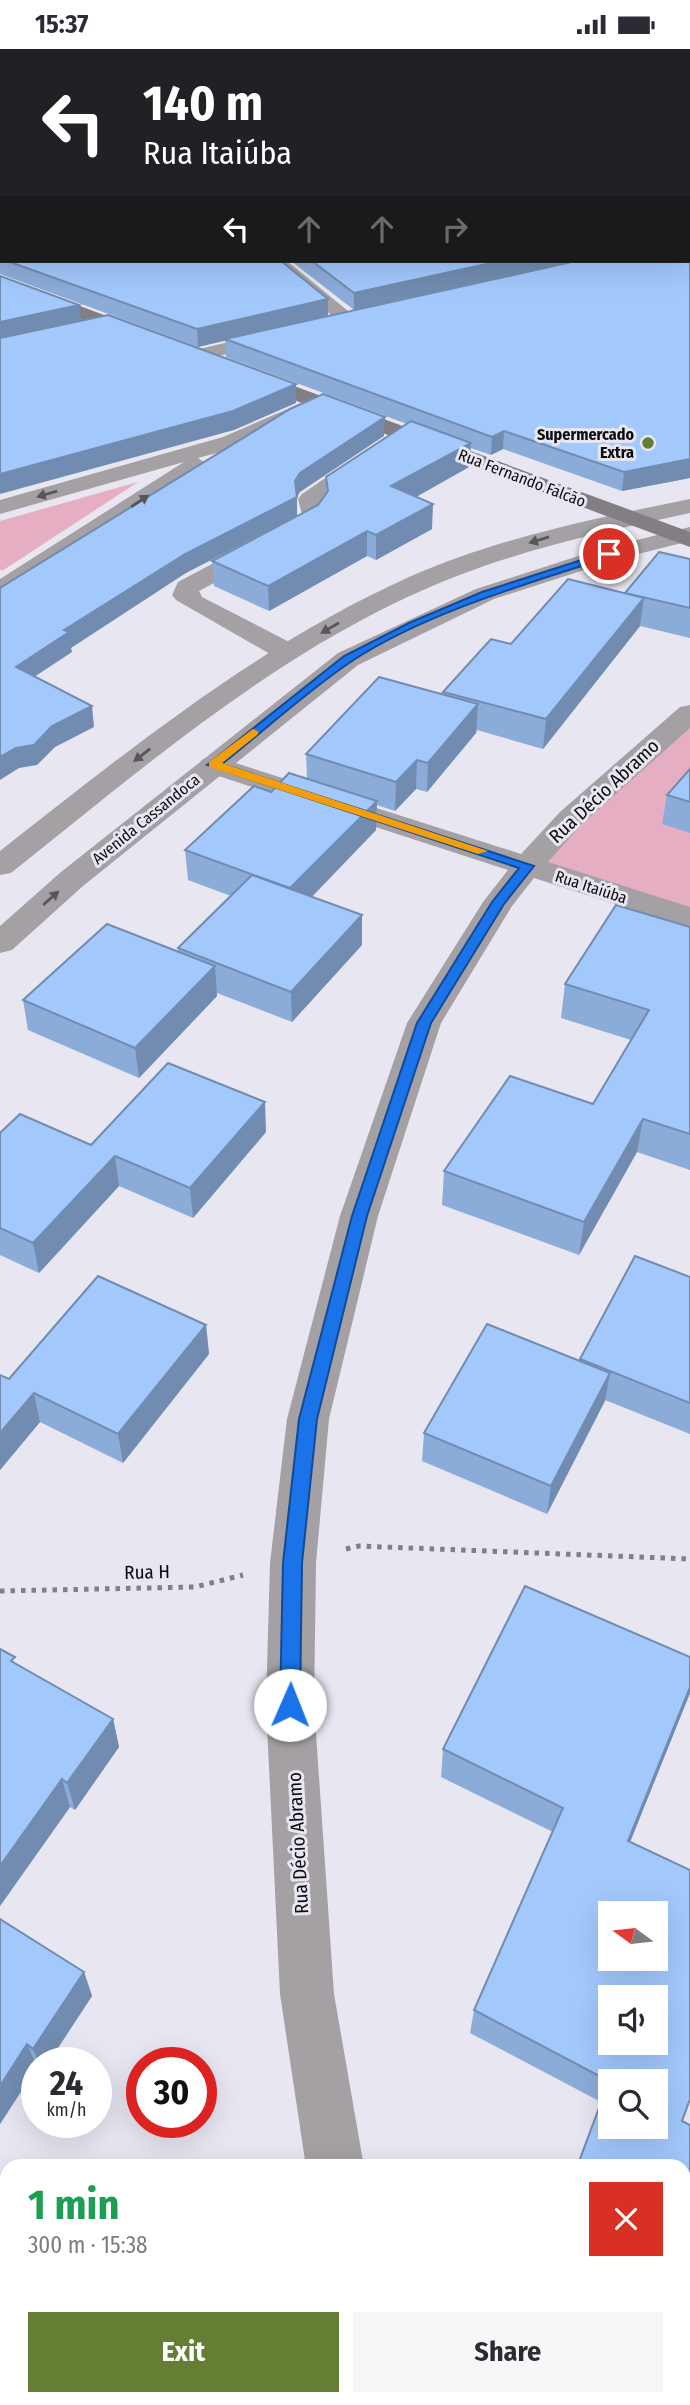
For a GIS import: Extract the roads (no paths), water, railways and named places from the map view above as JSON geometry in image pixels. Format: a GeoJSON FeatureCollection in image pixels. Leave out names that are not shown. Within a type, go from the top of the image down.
{"type":"FeatureCollection","features":[{"type":"Feature","properties":{"kind":"main road","name":"Rua Fernando Falcão"},"geometry":{"type":"LineString","coordinates":[[0,282],[629,518],[687,536]]}},
{"type":"Feature","properties":{"kind":"street"},"geometry":{"type":"LineString","coordinates":[[278,263],[356,319],[322,326]]}},
{"type":"Feature","properties":{"kind":"street"},"geometry":{"type":"LineString","coordinates":[[75,331],[112,324]]}},
{"type":"Feature","properties":{"kind":"street"},"geometry":{"type":"LineString","coordinates":[[193,356],[295,333]]}},
{"type":"Feature","properties":{"kind":"street"},"geometry":{"type":"LineString","coordinates":[[0,507],[231,442],[321,402]]}},
{"type":"Feature","properties":{"kind":"street"},"geometry":{"type":"LineString","coordinates":[[287,652],[193,602],[185,595],[187,587],[307,523],[314,514],[310,499],[407,434]]}},
{"type":"Feature","properties":{"kind":"street"},"geometry":{"type":"LineString","coordinates":[[0,590],[231,442]]}},
{"type":"Feature","properties":{"kind":"street"},"geometry":{"type":"LineString","coordinates":[[0,866],[199,710],[287,652],[407,589],[483,557],[629,518],[690,506]]}},
{"type":"Feature","properties":{"kind":"street","name":"Avenida Cassandoca"},"geometry":{"type":"LineString","coordinates":[[4,942],[72,879],[348,659],[413,625],[485,594],[552,571],[687,536]]}},
{"type":"Feature","properties":{"kind":"street","name":"Rua Décio Abramo"},"geometry":{"type":"LineString","coordinates":[[334,2159],[307,1994],[290,1705],[293,1563],[308,1419],[359,1216],[424,1023],[499,902],[527,866],[571,818],[690,713]]}},
{"type":"Feature","properties":{"kind":"street","name":"Rua Itaiúba"},"geometry":{"type":"LineString","coordinates":[[213,765],[690,918]]}},
{"type":"Feature","properties":{"kind":"place","name":"Supermercado Extra"},"geometry":{"type":"Point","coordinates":[648,443]}}]}
